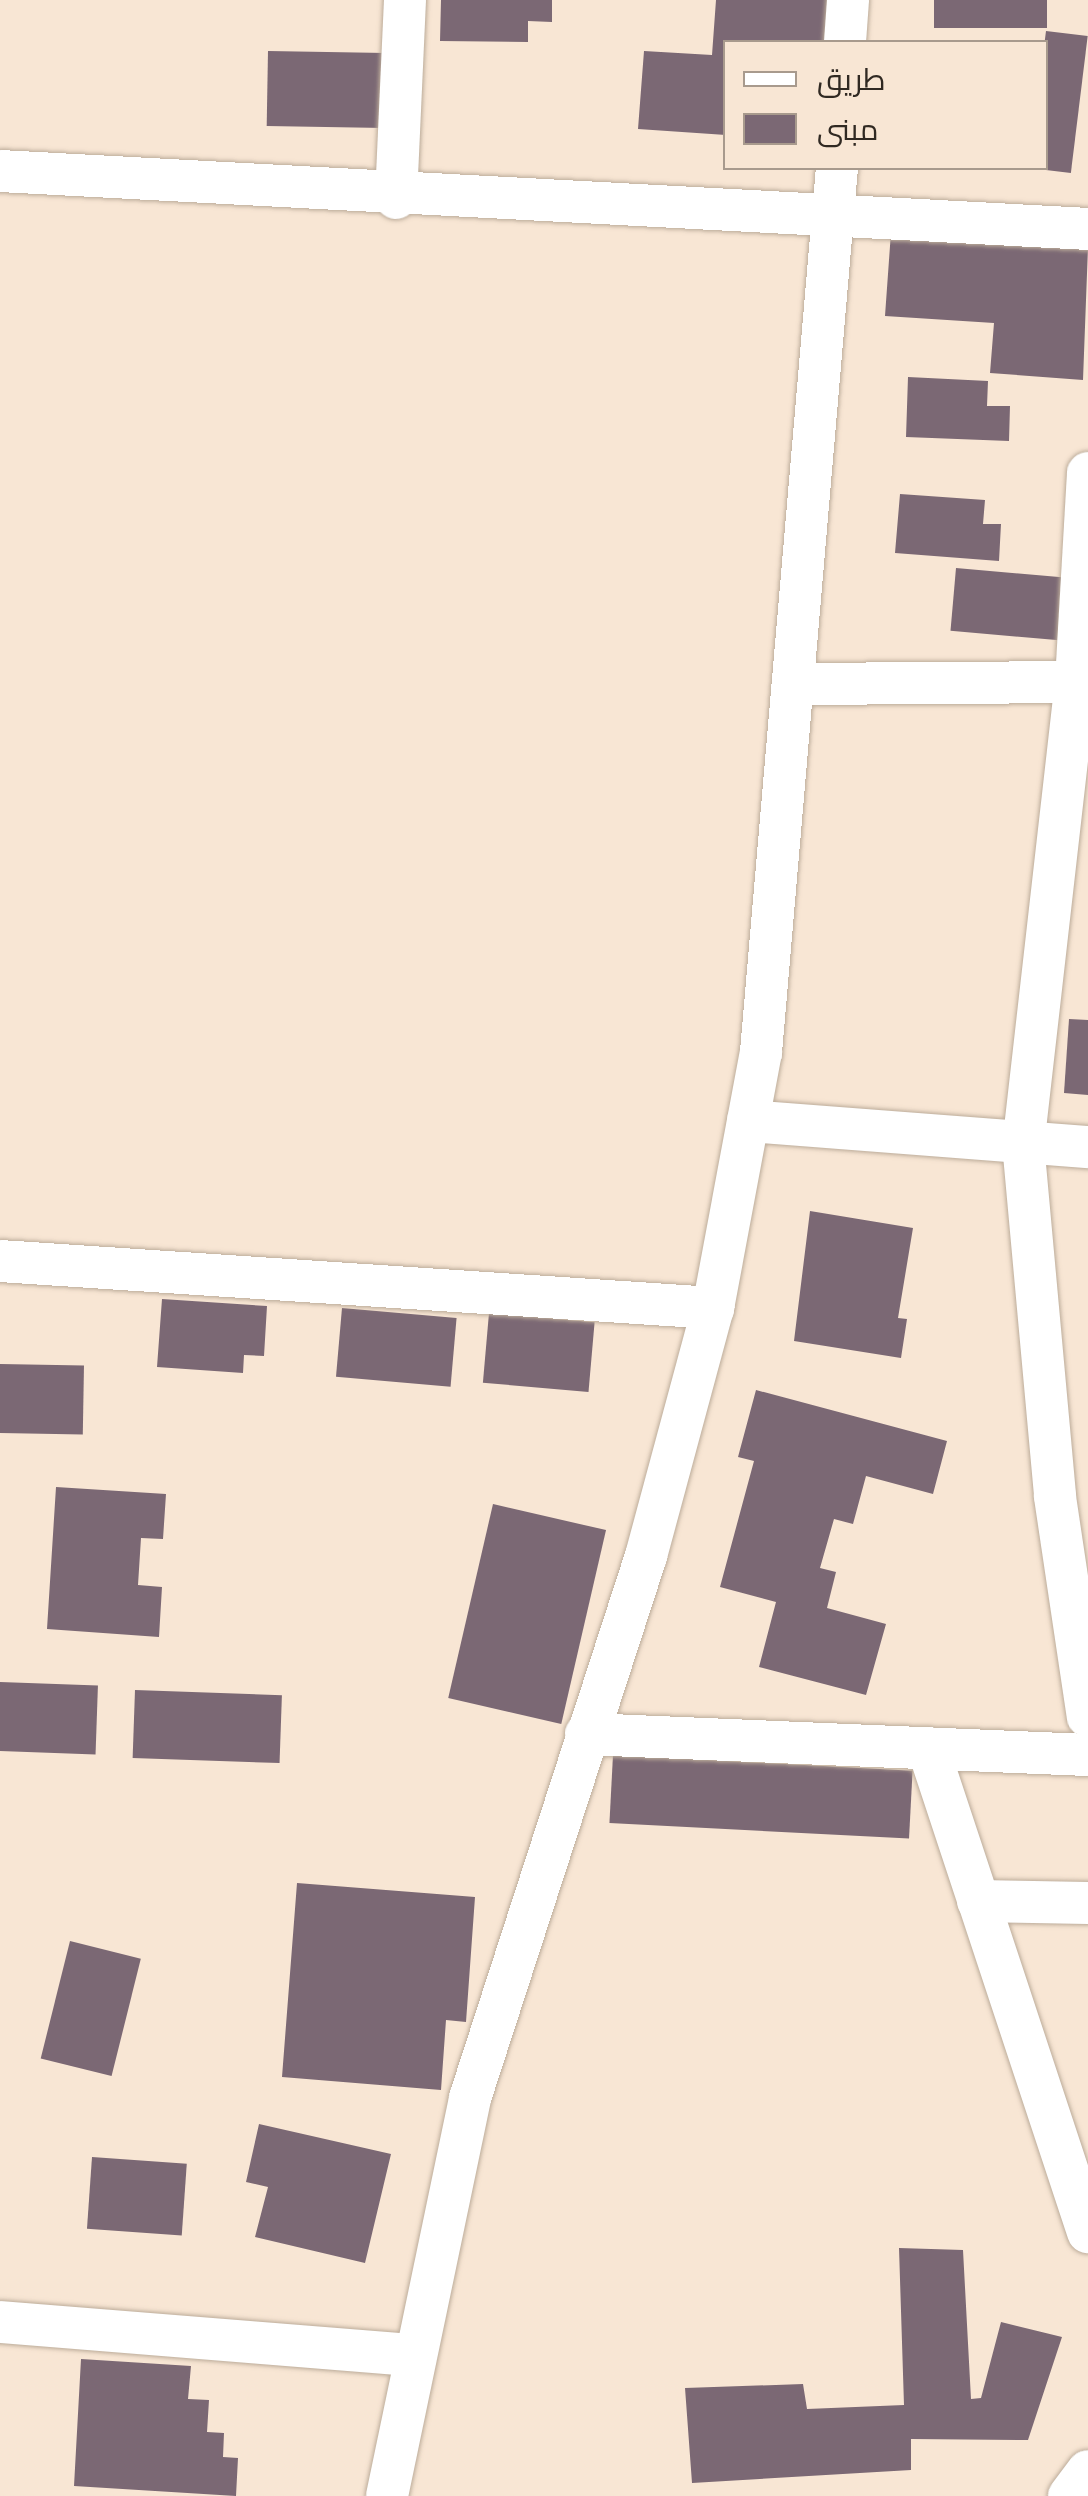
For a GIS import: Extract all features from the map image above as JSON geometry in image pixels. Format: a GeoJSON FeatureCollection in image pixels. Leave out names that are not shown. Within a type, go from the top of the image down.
{"type":"FeatureCollection","features":[{"type":"Feature","properties":{"kind":"street"},"geometry":{"type":"LineString","coordinates":[[396,198],[405,0]]}},
{"type":"Feature","properties":{"kind":"street"},"geometry":{"type":"LineString","coordinates":[[845,40],[848,0]]}},
{"type":"Feature","properties":{"kind":"street"},"geometry":{"type":"LineString","coordinates":[[387,2496],[412,2356],[470,2098],[646,1556],[713,1308],[748,1122],[796,684],[837,170]]}},
{"type":"Feature","properties":{"kind":"street"},"geometry":{"type":"LineString","coordinates":[[0,171],[396,198],[834,213],[1088,229]]}},
{"type":"Feature","properties":{"kind":"street"},"geometry":{"type":"LineString","coordinates":[[1088,473],[1082,682],[1024,1143],[1055,1497],[1088,1717]]}},
{"type":"Feature","properties":{"kind":"street"},"geometry":{"type":"LineString","coordinates":[[796,684],[1082,682]]}},
{"type":"Feature","properties":{"kind":"street"},"geometry":{"type":"LineString","coordinates":[[748,1122],[1088,1147]]}},
{"type":"Feature","properties":{"kind":"street"},"geometry":{"type":"LineString","coordinates":[[0,1261],[713,1308]]}},
{"type":"Feature","properties":{"kind":"street"},"geometry":{"type":"LineString","coordinates":[[586,1734],[1088,1755]]}},
{"type":"Feature","properties":{"kind":"street"},"geometry":{"type":"LineString","coordinates":[[928,1748],[1088,2232]]}},
{"type":"Feature","properties":{"kind":"street"},"geometry":{"type":"LineString","coordinates":[[978,1901],[1088,1903]]}},
{"type":"Feature","properties":{"kind":"street"},"geometry":{"type":"LineString","coordinates":[[0,2322],[412,2356]]}},
{"type":"Feature","properties":{"kind":"street"},"geometry":{"type":"LineString","coordinates":[[1068,2496],[1088,2471]]}},
{"type":"Feature","properties":{"kind":"building"},"geometry":{"type":"Polygon","coordinates":[[[441,0],[552,0],[552,22],[528,21],[528,42],[440,41],[441,0]]]}},
{"type":"Feature","properties":{"kind":"building"},"geometry":{"type":"Polygon","coordinates":[[[716,0],[832,0],[829,40],[723,40],[723,135],[638,129],[644,51],[712,55],[716,0]]]}},
{"type":"Feature","properties":{"kind":"building"},"geometry":{"type":"Polygon","coordinates":[[[934,0],[1047,0],[1047,28],[934,28],[934,0]]]}},
{"type":"Feature","properties":{"kind":"building"},"geometry":{"type":"Polygon","coordinates":[[[1046,31],[1088,36],[1071,173],[1046,170],[1046,31]]]}},
{"type":"Feature","properties":{"kind":"building"},"geometry":{"type":"Polygon","coordinates":[[[268,51],[386,53],[385,128],[267,126],[268,51]]]}},
{"type":"Feature","properties":{"kind":"building"},"geometry":{"type":"Polygon","coordinates":[[[891,232],[1088,247],[1083,380],[990,373],[994,323],[885,316],[891,232]]]}},
{"type":"Feature","properties":{"kind":"building"},"geometry":{"type":"Polygon","coordinates":[[[908,377],[988,381],[987,406],[1010,406],[1009,441],[906,437],[908,377]]]}},
{"type":"Feature","properties":{"kind":"building"},"geometry":{"type":"Polygon","coordinates":[[[900,494],[985,500],[983,524],[1001,524],[999,561],[895,553],[900,494]]]}},
{"type":"Feature","properties":{"kind":"building"},"geometry":{"type":"Polygon","coordinates":[[[956,568],[1068,578],[1062,641],[951,631],[956,568]]]}},
{"type":"Feature","properties":{"kind":"building"},"geometry":{"type":"Polygon","coordinates":[[[1069,1019],[1088,1020],[1088,1095],[1064,1093],[1069,1019]]]}},
{"type":"Feature","properties":{"kind":"building"},"geometry":{"type":"Polygon","coordinates":[[[810,1211],[913,1228],[898,1318],[907,1319],[901,1358],[794,1341],[810,1211]]]}},
{"type":"Feature","properties":{"kind":"building"},"geometry":{"type":"Polygon","coordinates":[[[162,1299],[267,1306],[264,1356],[244,1355],[243,1373],[157,1367],[162,1299]]]}},
{"type":"Feature","properties":{"kind":"building"},"geometry":{"type":"Polygon","coordinates":[[[342,1308],[457,1318],[451,1387],[336,1377],[342,1308]]]}},
{"type":"Feature","properties":{"kind":"building"},"geometry":{"type":"Polygon","coordinates":[[[489,1313],[595,1322],[588,1392],[483,1383],[489,1313]]]}},
{"type":"Feature","properties":{"kind":"building"},"geometry":{"type":"Polygon","coordinates":[[[0,1364],[84,1365],[83,1434],[0,1433],[0,1364]]]}},
{"type":"Feature","properties":{"kind":"building"},"geometry":{"type":"Polygon","coordinates":[[[756,1390],[947,1441],[933,1494],[866,1476],[853,1524],[834,1519],[820,1568],[836,1572],[827,1608],[886,1624],[866,1695],[759,1667],[776,1602],[720,1587],[754,1461],[738,1457],[756,1390]]]}},
{"type":"Feature","properties":{"kind":"building"},"geometry":{"type":"Polygon","coordinates":[[[56,1487],[166,1494],[163,1539],[141,1538],[138,1585],[162,1587],[159,1637],[47,1629],[56,1487]]]}},
{"type":"Feature","properties":{"kind":"building"},"geometry":{"type":"Polygon","coordinates":[[[493,1504],[606,1530],[561,1724],[448,1698],[493,1504]]]}},
{"type":"Feature","properties":{"kind":"building"},"geometry":{"type":"Polygon","coordinates":[[[0,1682],[98,1685],[96,1754],[0,1751],[0,1682]]]}},
{"type":"Feature","properties":{"kind":"building"},"geometry":{"type":"Polygon","coordinates":[[[135,1690],[282,1695],[280,1763],[133,1758],[135,1690]]]}},
{"type":"Feature","properties":{"kind":"building"},"geometry":{"type":"Polygon","coordinates":[[[613,1755],[913,1771],[909,1839],[609,1823],[613,1755]]]}},
{"type":"Feature","properties":{"kind":"building"},"geometry":{"type":"Polygon","coordinates":[[[297,1883],[475,1897],[466,2022],[446,2020],[441,2090],[282,2077],[297,1883]]]}},
{"type":"Feature","properties":{"kind":"building"},"geometry":{"type":"Polygon","coordinates":[[[70,1941],[141,1959],[112,2076],[41,2058],[70,1941]]]}},
{"type":"Feature","properties":{"kind":"building"},"geometry":{"type":"Polygon","coordinates":[[[259,2124],[391,2154],[365,2263],[255,2237],[268,2187],[246,2182],[259,2124]]]}},
{"type":"Feature","properties":{"kind":"building"},"geometry":{"type":"Polygon","coordinates":[[[92,2157],[187,2164],[182,2235],[87,2229],[92,2157]]]}},
{"type":"Feature","properties":{"kind":"building"},"geometry":{"type":"Polygon","coordinates":[[[899,2248],[963,2250],[971,2399],[981,2398],[1001,2322],[1062,2337],[1028,2440],[911,2439],[911,2470],[692,2483],[685,2388],[803,2384],[807,2409],[904,2405],[899,2248]]]}},
{"type":"Feature","properties":{"kind":"building"},"geometry":{"type":"Polygon","coordinates":[[[81,2359],[191,2366],[188,2399],[209,2400],[207,2432],[224,2433],[223,2457],[238,2458],[236,2496],[74,2486],[81,2359]]]}}]}
